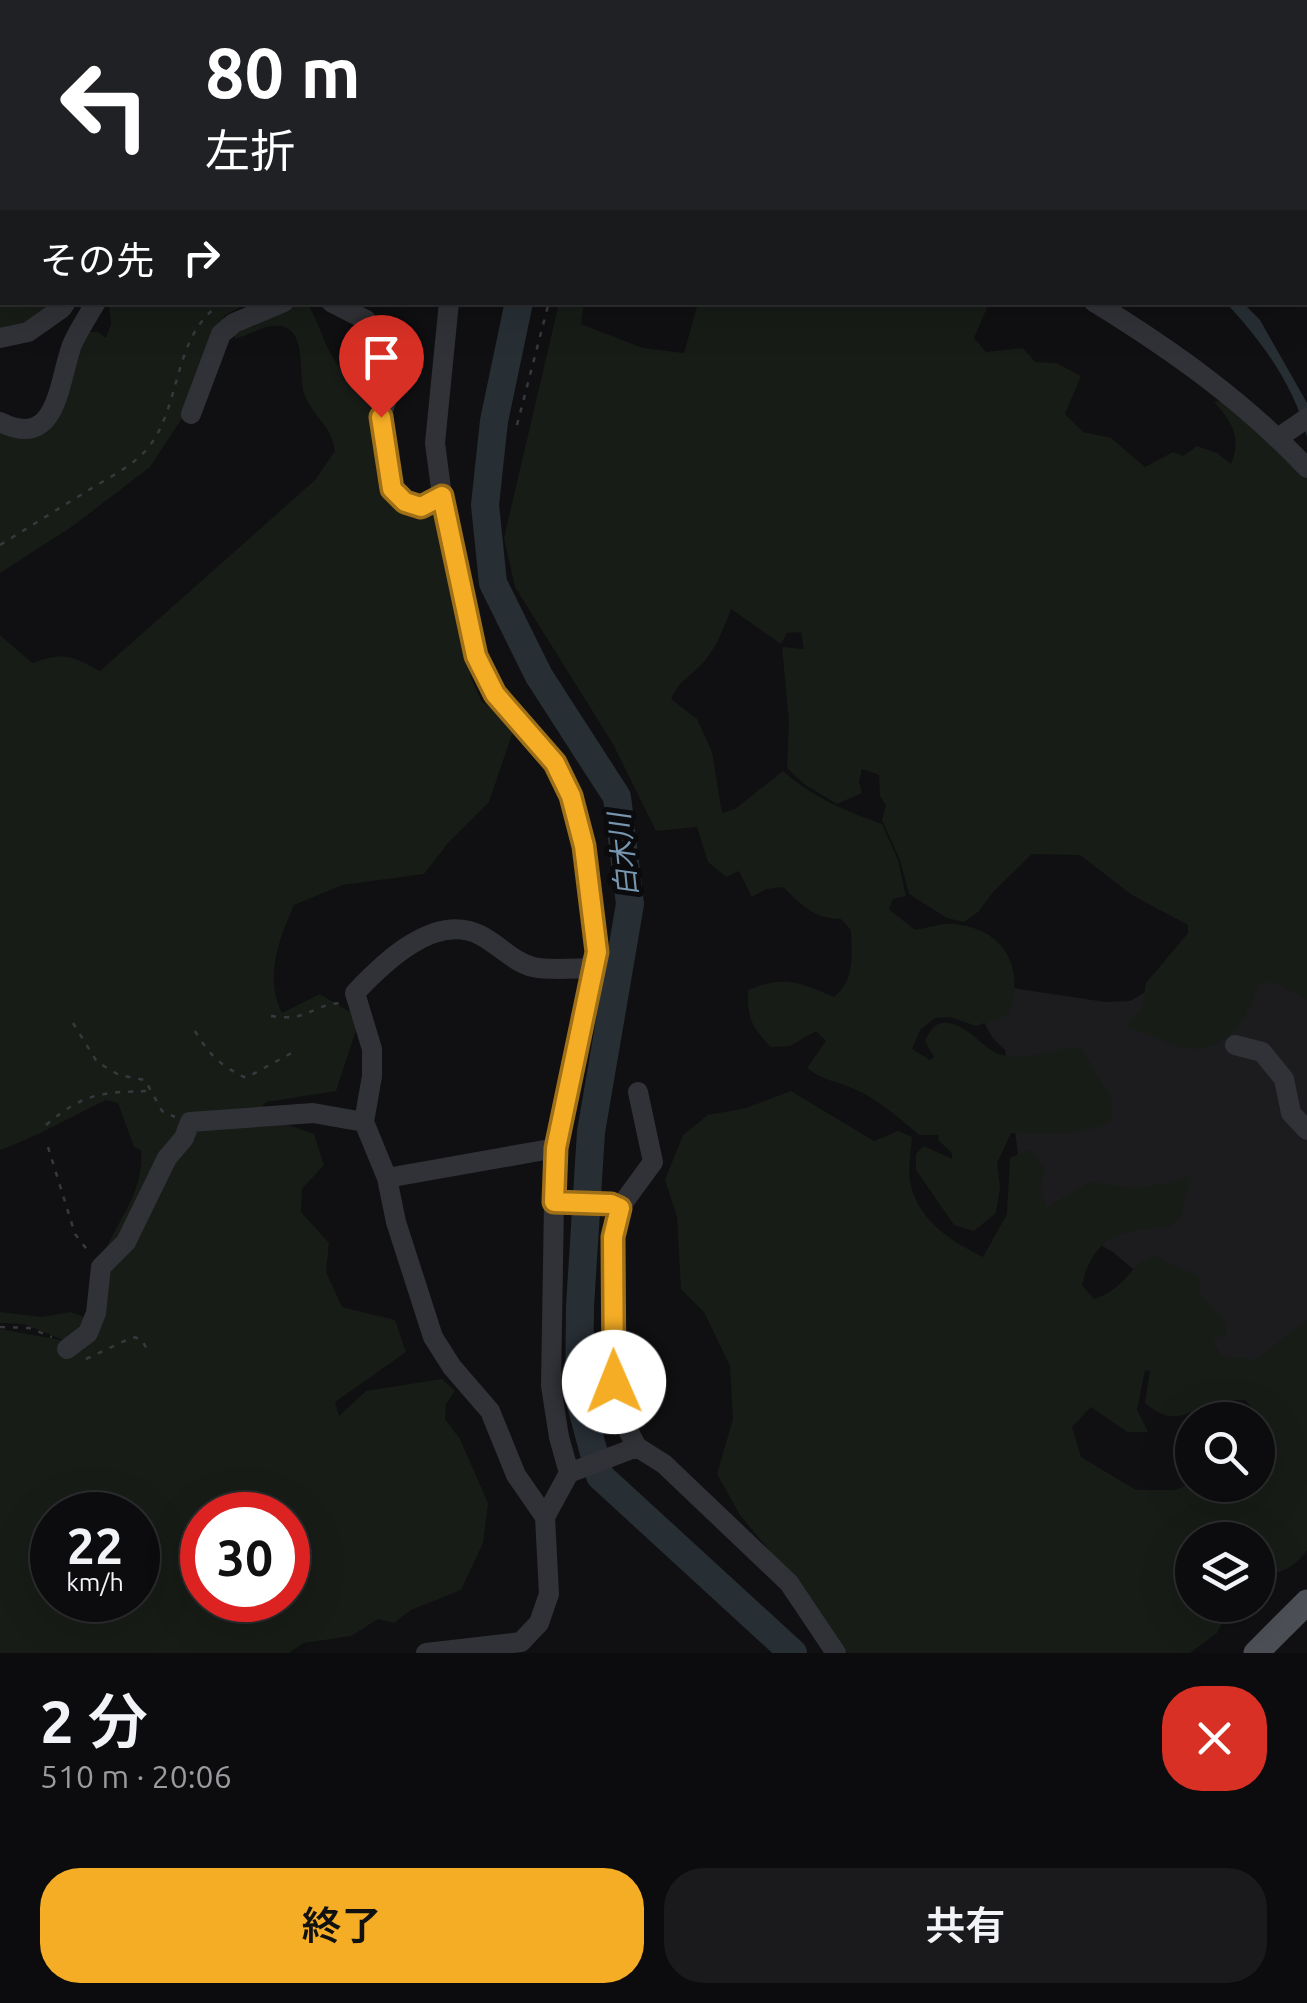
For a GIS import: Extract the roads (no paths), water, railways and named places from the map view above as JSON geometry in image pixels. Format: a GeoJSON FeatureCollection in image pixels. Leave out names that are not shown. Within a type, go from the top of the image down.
{"type":"FeatureCollection","features":[{"type":"Feature","properties":{"kind":"main road"},"geometry":{"type":"LineString","coordinates":[[1256,1653],[1307,1602]]}},
{"type":"Feature","properties":{"kind":"street"},"geometry":{"type":"LineString","coordinates":[[0,338],[28,332],[64,305]]}},
{"type":"Feature","properties":{"kind":"street"},"geometry":{"type":"LineString","coordinates":[[0,422],[27,430],[39,426],[52,412],[73,343],[94,305]]}},
{"type":"Feature","properties":{"kind":"street"},"geometry":{"type":"LineString","coordinates":[[191,414],[221,334],[234,322],[276,305]]}},
{"type":"Feature","properties":{"kind":"street"},"geometry":{"type":"LineString","coordinates":[[337,305],[366,320],[391,355],[396,374],[381,417],[392,489],[405,502],[421,507],[442,496]]}},
{"type":"Feature","properties":{"kind":"street"},"geometry":{"type":"LineString","coordinates":[[449,305],[435,444],[442,496],[476,656],[495,694],[555,763],[571,796],[592,892],[597,952],[556,1148],[554,1202],[551,1386],[559,1437],[575,1470]]}},
{"type":"Feature","properties":{"kind":"street"},"geometry":{"type":"LineString","coordinates":[[1099,305],[1168,348],[1226,391],[1307,468]]}},
{"type":"Feature","properties":{"kind":"street"},"geometry":{"type":"LineString","coordinates":[[1278,438],[1303,420]]}},
{"type":"Feature","properties":{"kind":"street"},"geometry":{"type":"LineString","coordinates":[[426,1653],[500,1648],[520,1642],[540,1623],[549,1594],[545,1517],[516,1475],[490,1411],[433,1338],[396,1222],[387,1178],[364,1122],[372,1050],[355,993],[408,947],[426,936],[447,931],[471,931],[537,969],[595,968]]}},
{"type":"Feature","properties":{"kind":"street"},"geometry":{"type":"LineString","coordinates":[[1236,1046],[1262,1052],[1284,1079],[1290,1113],[1307,1130]]}},
{"type":"Feature","properties":{"kind":"street"},"geometry":{"type":"LineString","coordinates":[[629,1450],[614,1406],[613,1237],[616,1206],[654,1162],[638,1092]]}},
{"type":"Feature","properties":{"kind":"street"},"geometry":{"type":"LineString","coordinates":[[67,1350],[88,1333],[101,1267],[126,1242],[167,1158],[184,1138],[190,1122],[314,1113],[364,1122]]}},
{"type":"Feature","properties":{"kind":"street"},"geometry":{"type":"LineString","coordinates":[[387,1178],[556,1148]]}},
{"type":"Feature","properties":{"kind":"street"},"geometry":{"type":"LineString","coordinates":[[554,1202],[616,1206]]}},
{"type":"Feature","properties":{"kind":"street"},"geometry":{"type":"LineString","coordinates":[[545,1517],[575,1470],[629,1450],[664,1464],[789,1584],[826,1647]]}},
{"type":"Feature","properties":{"kind":"waterway","name":"白木川"},"geometry":{"type":"LineString","coordinates":[[518,305],[494,421],[485,505],[493,583],[539,676],[617,797],[630,904],[591,1132],[580,1306],[579,1397],[600,1476],[793,1653]]}}]}
